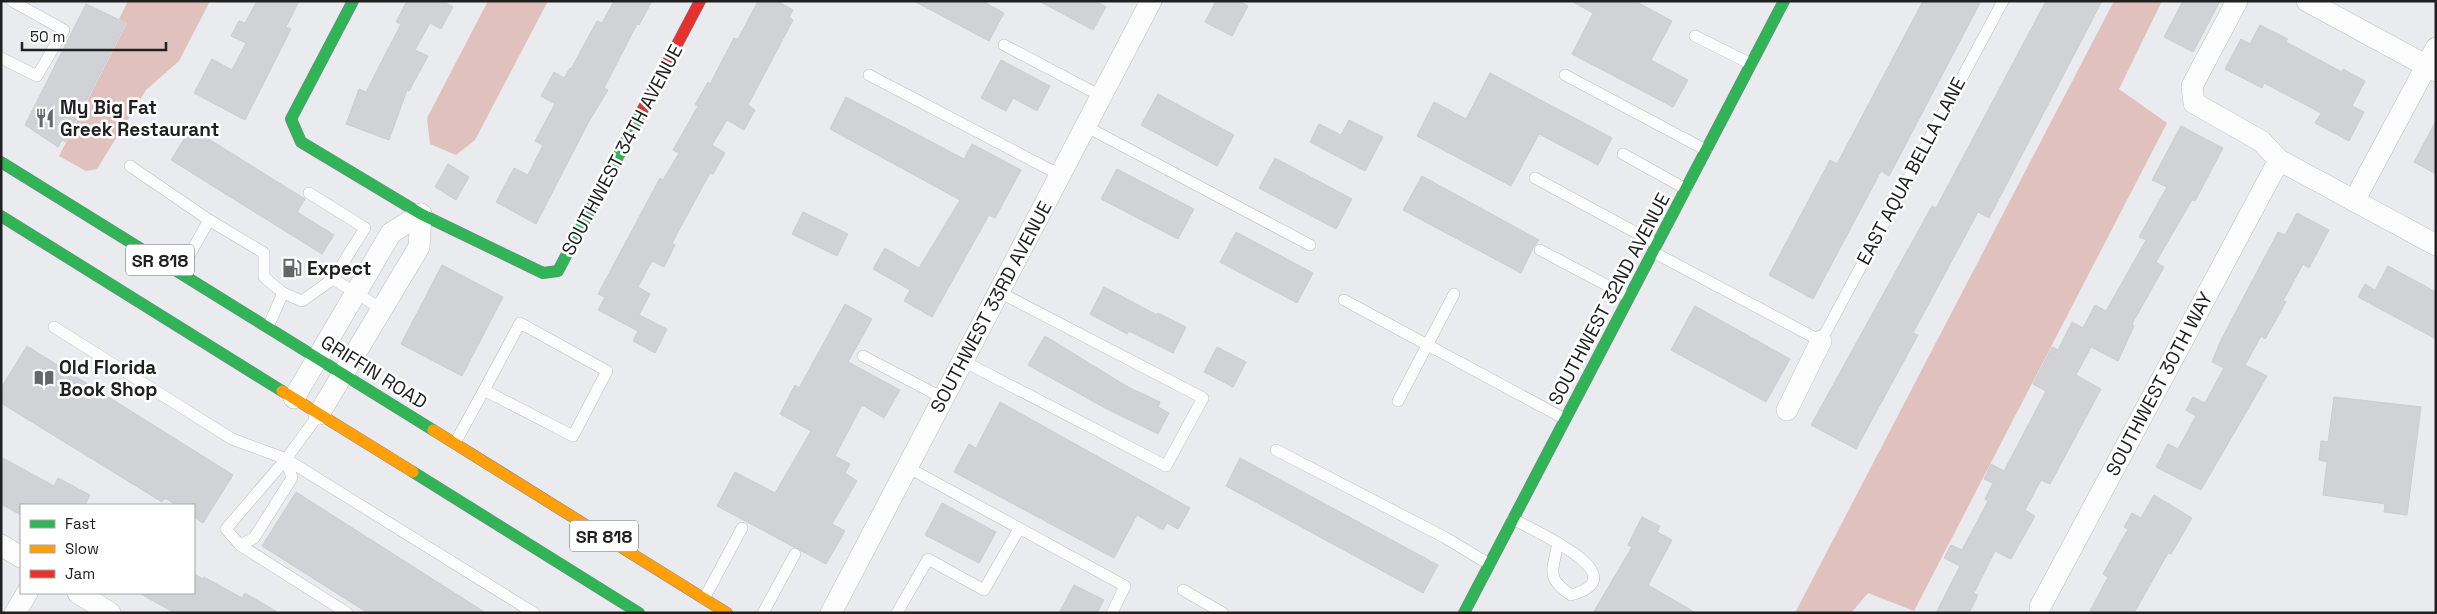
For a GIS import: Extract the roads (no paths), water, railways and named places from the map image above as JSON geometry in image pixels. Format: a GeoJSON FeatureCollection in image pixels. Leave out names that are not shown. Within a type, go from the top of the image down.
{"type":"FeatureCollection","features":[{"type":"Feature","properties":{"kind":"main road"},"geometry":{"type":"LineString","coordinates":[[353,1],[290,119],[301,142],[421,214]]}},
{"type":"Feature","properties":{"kind":"main road","name":"SOUTHWEST 34TH AVENUE"},"geometry":{"type":"LineString","coordinates":[[421,214],[543,273],[558,271],[700,1]]}},
{"type":"Feature","properties":{"kind":"main road","name":"SOUTHWEST 32ND AVENUE"},"geometry":{"type":"LineString","coordinates":[[1464,613],[1751,64],[1781,2]]}},
{"type":"Feature","properties":{"kind":"main road","name":"GRIFFIN ROAD"},"geometry":{"type":"LineString","coordinates":[[1,162],[727,613]]}},
{"type":"Feature","properties":{"kind":"main road","name":"SR 818"},"geometry":{"type":"LineString","coordinates":[[1,216],[639,613]]}},
{"type":"Feature","properties":{"kind":"street","name":"SOUTHWEST 33RD AVENUE"},"geometry":{"type":"LineString","coordinates":[[831,613],[1151,1]]}},
{"type":"Feature","properties":{"kind":"street"},"geometry":{"type":"LineString","coordinates":[[2237,1],[2192,86],[2194,103],[2261,141],[2279,160],[2436,245]]}},
{"type":"Feature","properties":{"kind":"street"},"geometry":{"type":"LineString","coordinates":[[2307,1],[2433,61],[2354,201]]}},
{"type":"Feature","properties":{"kind":"street","name":"SOUTHWEST 30TH WAY"},"geometry":{"type":"LineString","coordinates":[[2040,607],[2279,160]]}},
{"type":"Feature","properties":{"kind":"street"},"geometry":{"type":"LineString","coordinates":[[294,398],[391,233],[421,214]]}},
{"type":"Feature","properties":{"kind":"street"},"geometry":{"type":"LineString","coordinates":[[320,414],[419,248],[421,214]]}},
{"type":"Feature","properties":{"kind":"street"},"geometry":{"type":"LineString","coordinates":[[1787,410],[1821,341]]}},
{"type":"Feature","properties":{"kind":"street"},"geometry":{"type":"LineString","coordinates":[[1,545],[20,556]]}},
{"type":"Feature","properties":{"kind":"street"},"geometry":{"type":"LineString","coordinates":[[15,613],[26,594]]}},
{"type":"Feature","properties":{"kind":"street"},"geometry":{"type":"LineString","coordinates":[[80,594],[110,613]]}},
{"type":"Feature","properties":{"kind":"lane"},"geometry":{"type":"LineString","coordinates":[[1,58],[37,76],[64,30],[12,1]]}},
{"type":"Feature","properties":{"kind":"lane","name":"EAST AQUA BELLA LANE"},"geometry":{"type":"LineString","coordinates":[[1821,341],[2003,1]]}},
{"type":"Feature","properties":{"kind":"lane"},"geometry":{"type":"LineString","coordinates":[[1695,36],[1751,64]]}},
{"type":"Feature","properties":{"kind":"lane"},"geometry":{"type":"LineString","coordinates":[[1004,45],[1101,96]]}},
{"type":"Feature","properties":{"kind":"lane"},"geometry":{"type":"LineString","coordinates":[[869,75],[1060,176]]}},
{"type":"Feature","properties":{"kind":"lane"},"geometry":{"type":"LineString","coordinates":[[1565,75],[1706,150]]}},
{"type":"Feature","properties":{"kind":"lane"},"geometry":{"type":"LineString","coordinates":[[1085,126],[1310,245]]}},
{"type":"Feature","properties":{"kind":"lane"},"geometry":{"type":"LineString","coordinates":[[1623,154],[1686,189]]}},
{"type":"Feature","properties":{"kind":"lane"},"geometry":{"type":"LineString","coordinates":[[130,166],[209,220],[264,253],[264,277],[283,293],[302,301],[333,279],[365,228],[309,193]]}},
{"type":"Feature","properties":{"kind":"lane"},"geometry":{"type":"LineString","coordinates":[[1535,178],[1821,341]]}},
{"type":"Feature","properties":{"kind":"lane"},"geometry":{"type":"LineString","coordinates":[[180,272],[209,220]]}},
{"type":"Feature","properties":{"kind":"lane"},"geometry":{"type":"LineString","coordinates":[[1540,250],[1629,297]]}},
{"type":"Feature","properties":{"kind":"lane"},"geometry":{"type":"LineString","coordinates":[[333,279],[382,309]]}},
{"type":"Feature","properties":{"kind":"lane"},"geometry":{"type":"LineString","coordinates":[[963,361],[1166,466],[1203,398],[999,292]]}},
{"type":"Feature","properties":{"kind":"lane"},"geometry":{"type":"LineString","coordinates":[[268,327],[283,293]]}},
{"type":"Feature","properties":{"kind":"lane"},"geometry":{"type":"LineString","coordinates":[[1398,401],[1454,294]]}},
{"type":"Feature","properties":{"kind":"lane"},"geometry":{"type":"LineString","coordinates":[[1344,300],[1565,419]]}},
{"type":"Feature","properties":{"kind":"lane"},"geometry":{"type":"LineString","coordinates":[[455,443],[520,323],[607,371],[573,436],[484,390]]}},
{"type":"Feature","properties":{"kind":"lane"},"geometry":{"type":"LineString","coordinates":[[54,327],[232,439],[286,459],[534,613]]}},
{"type":"Feature","properties":{"kind":"lane"},"geometry":{"type":"LineString","coordinates":[[863,356],[943,398]]}},
{"type":"Feature","properties":{"kind":"lane"},"geometry":{"type":"LineString","coordinates":[[320,414],[286,459],[226,529],[240,545],[347,613]]}},
{"type":"Feature","properties":{"kind":"lane"},"geometry":{"type":"LineString","coordinates":[[1276,450],[1444,537],[1490,564]]}},
{"type":"Feature","properties":{"kind":"lane"},"geometry":{"type":"LineString","coordinates":[[240,545],[254,538],[292,478],[286,459]]}},
{"type":"Feature","properties":{"kind":"lane"},"geometry":{"type":"LineString","coordinates":[[907,468],[1125,586],[1112,613]]}},
{"type":"Feature","properties":{"kind":"lane"},"geometry":{"type":"LineString","coordinates":[[1513,519],[1558,543],[1589,564],[1593,571],[1591,583],[1581,592],[1570,595],[1556,585],[1553,575],[1558,543]]}},
{"type":"Feature","properties":{"kind":"lane"},"geometry":{"type":"LineString","coordinates":[[704,598],[742,528]]}},
{"type":"Feature","properties":{"kind":"lane"},"geometry":{"type":"LineString","coordinates":[[897,613],[928,559],[984,590],[1019,529]]}},
{"type":"Feature","properties":{"kind":"lane"},"geometry":{"type":"LineString","coordinates":[[763,613],[795,554]]}},
{"type":"Feature","properties":{"kind":"lane"},"geometry":{"type":"LineString","coordinates":[[1183,590],[1223,613]]}},
{"type":"Feature","properties":{"kind":"place","name":"My Big Fat Greek Restaurant"},"geometry":{"type":"Point","coordinates":[45,118]}},
{"type":"Feature","properties":{"kind":"place","name":"Expect"},"geometry":{"type":"Point","coordinates":[292,268]}},
{"type":"Feature","properties":{"kind":"place","name":"Old Florida Book Shop"},"geometry":{"type":"Point","coordinates":[44,378]}}]}
